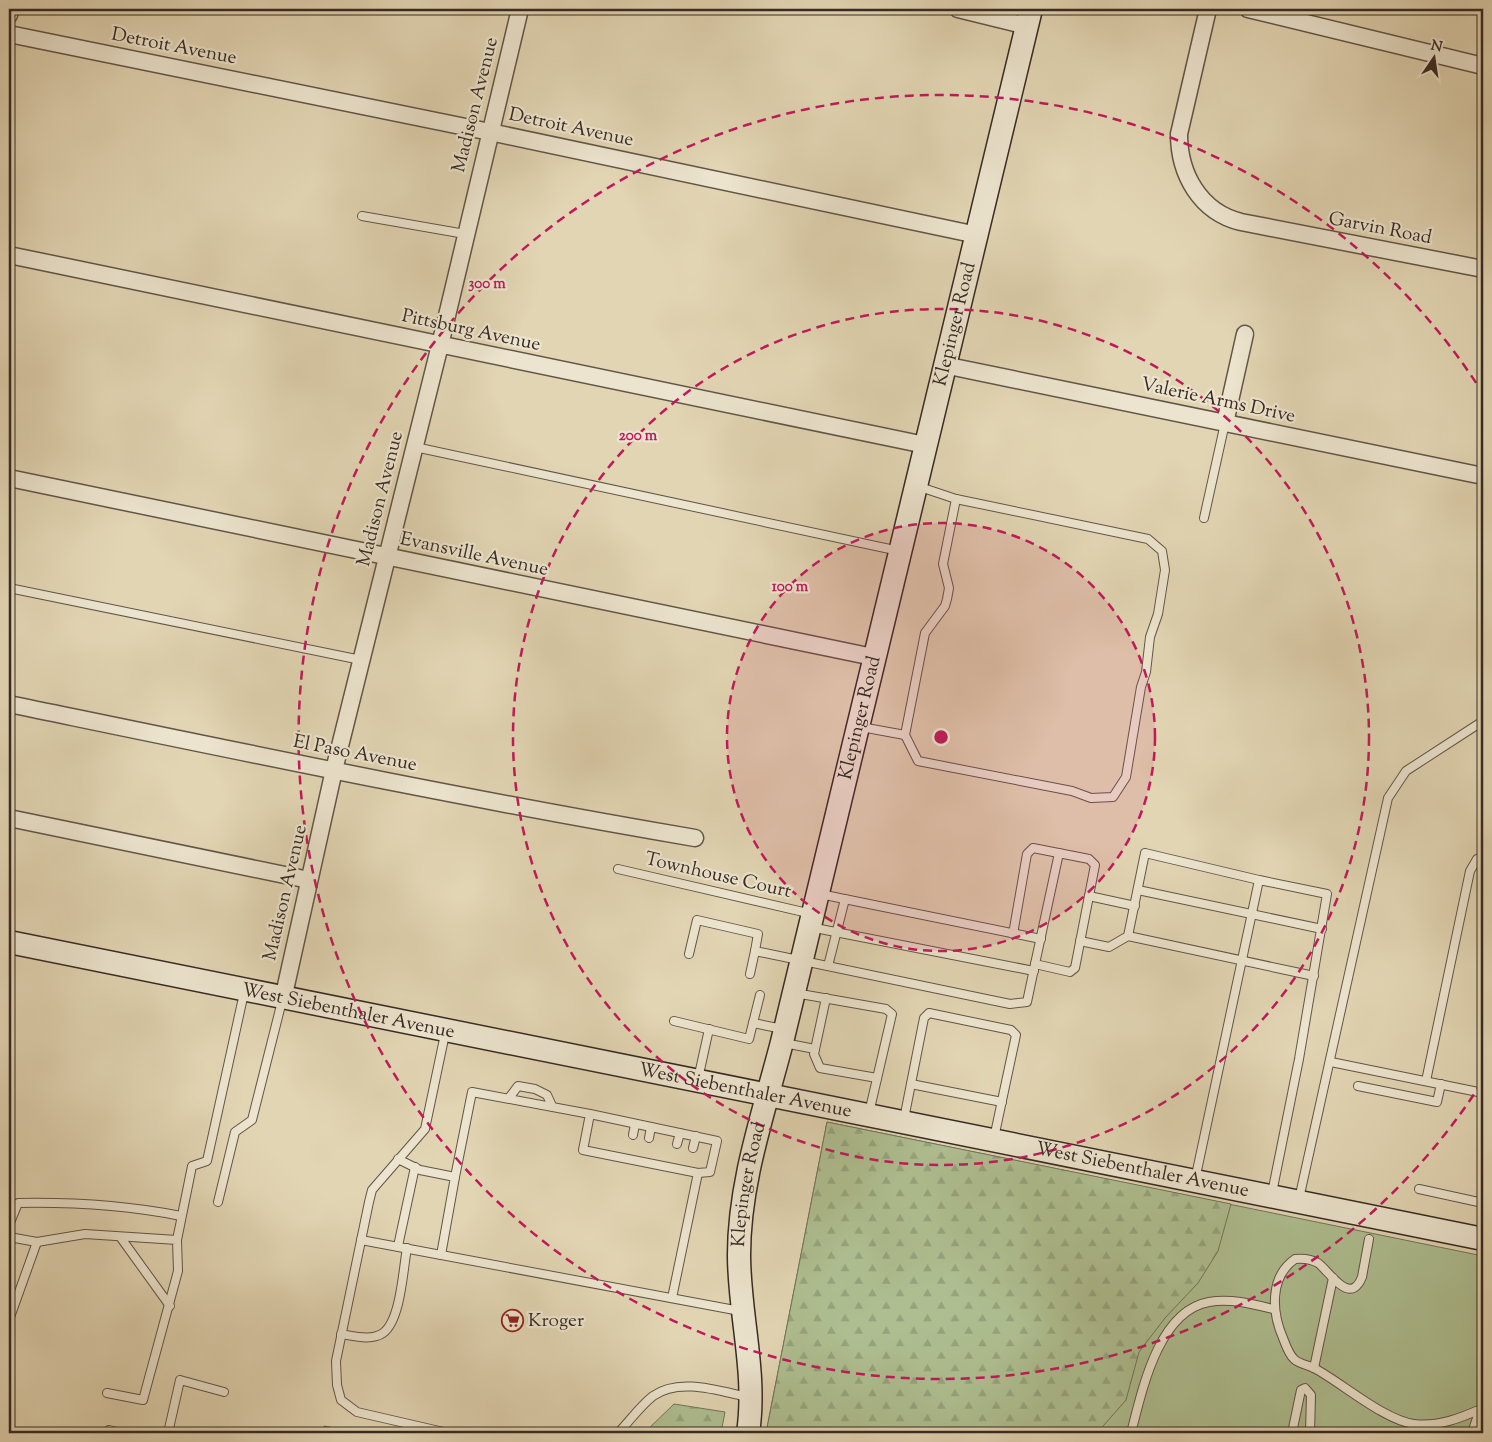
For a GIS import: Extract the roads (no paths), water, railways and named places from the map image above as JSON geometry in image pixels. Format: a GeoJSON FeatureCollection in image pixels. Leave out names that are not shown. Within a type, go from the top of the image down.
{"type":"FeatureCollection","features":[{"type":"Feature","properties":{"kind":"main road","name":"Klepinger Road"},"geometry":{"type":"LineString","coordinates":[[748,1433],[750,1365],[739,1256],[740,1220],[754,1146],[784,1036],[856,726],[1029,17]]}},
{"type":"Feature","properties":{"kind":"main road","name":"West Siebenthaler Avenue"},"geometry":{"type":"LineString","coordinates":[[9,942],[445,1032],[903,1121],[1483,1238]]}},
{"type":"Feature","properties":{"kind":"street"},"geometry":{"type":"LineString","coordinates":[[9,15],[10,9]]}},
{"type":"Feature","properties":{"kind":"street","name":"Madison Avenue"},"geometry":{"type":"LineString","coordinates":[[283,999],[334,770],[386,557],[415,448],[520,9]]}},
{"type":"Feature","properties":{"kind":"street"},"geometry":{"type":"LineString","coordinates":[[958,9],[1029,17]]}},
{"type":"Feature","properties":{"kind":"street","name":"Garvin Road"},"geometry":{"type":"LineString","coordinates":[[1208,9],[1179,134],[1180,159],[1192,186],[1211,208],[1230,220],[1483,269]]}},
{"type":"Feature","properties":{"kind":"street"},"geometry":{"type":"LineString","coordinates":[[1248,9],[1483,66]]}},
{"type":"Feature","properties":{"kind":"street","name":"Detroit Avenue"},"geometry":{"type":"LineString","coordinates":[[9,34],[490,132],[977,235]]}},
{"type":"Feature","properties":{"kind":"street","name":"Pittsburg Avenue"},"geometry":{"type":"LineString","coordinates":[[9,255],[925,445]]}},
{"type":"Feature","properties":{"kind":"street"},"geometry":{"type":"LineString","coordinates":[[1225,423],[1245,334]]}},
{"type":"Feature","properties":{"kind":"street","name":"Valerie Arms Drive"},"geometry":{"type":"LineString","coordinates":[[944,366],[1483,476]]}},
{"type":"Feature","properties":{"kind":"street","name":"Evansville Avenue"},"geometry":{"type":"LineString","coordinates":[[9,478],[873,657]]}},
{"type":"Feature","properties":{"kind":"street","name":"El Paso Avenue"},"geometry":{"type":"LineString","coordinates":[[9,704],[592,821],[695,838]]}},
{"type":"Feature","properties":{"kind":"street"},"geometry":{"type":"LineString","coordinates":[[9,818],[310,880]]}},
{"type":"Feature","properties":{"kind":"lane"},"geometry":{"type":"LineString","coordinates":[[362,216],[465,234]]}},
{"type":"Feature","properties":{"kind":"lane"},"geometry":{"type":"LineString","coordinates":[[1204,518],[1225,423]]}},
{"type":"Feature","properties":{"kind":"lane"},"geometry":{"type":"LineString","coordinates":[[415,448],[900,551]]}},
{"type":"Feature","properties":{"kind":"lane"},"geometry":{"type":"LineString","coordinates":[[916,486],[956,499],[1148,539],[1162,551],[1165,570],[1158,614],[1150,638],[1146,672],[1141,686],[1126,777],[1114,797],[1091,798],[1072,791],[918,761],[904,735],[925,633],[945,606],[947,598],[949,588],[943,564],[956,499]]}},
{"type":"Feature","properties":{"kind":"lane"},"geometry":{"type":"LineString","coordinates":[[9,588],[361,660]]}},
{"type":"Feature","properties":{"kind":"lane"},"geometry":{"type":"LineString","coordinates":[[1298,1201],[1331,1062],[1388,798],[1406,772],[1483,721]]}},
{"type":"Feature","properties":{"kind":"lane"},"geometry":{"type":"LineString","coordinates":[[856,726],[904,735]]}},
{"type":"Feature","properties":{"kind":"lane"},"geometry":{"type":"LineString","coordinates":[[1013,934],[1027,854],[1034,848],[1089,859],[1095,865],[1075,968],[1070,972],[837,933],[812,912],[845,900],[1013,934],[1041,939]]}},
{"type":"Feature","properties":{"kind":"lane"},"geometry":{"type":"LineString","coordinates":[[755,951],[1010,1004],[1027,1002],[1059,853]]}},
{"type":"Feature","properties":{"kind":"lane"},"geometry":{"type":"LineString","coordinates":[[1128,936],[1145,854],[1328,894],[1272,1195]]}},
{"type":"Feature","properties":{"kind":"lane"},"geometry":{"type":"LineString","coordinates":[[1426,1081],[1470,871],[1477,859],[1483,857]]}},
{"type":"Feature","properties":{"kind":"lane","name":"Townhouse Court"},"geometry":{"type":"LineString","coordinates":[[618,869],[812,912]]}},
{"type":"Feature","properties":{"kind":"lane"},"geometry":{"type":"LineString","coordinates":[[1195,1180],[1259,880]]}},
{"type":"Feature","properties":{"kind":"lane"},"geometry":{"type":"LineString","coordinates":[[1138,890],[1322,929]]}},
{"type":"Feature","properties":{"kind":"lane"},"geometry":{"type":"LineString","coordinates":[[1089,896],[1135,906]]}},
{"type":"Feature","properties":{"kind":"lane"},"geometry":{"type":"LineString","coordinates":[[828,966],[845,900]]}},
{"type":"Feature","properties":{"kind":"lane"},"geometry":{"type":"LineString","coordinates":[[689,954],[697,920],[758,934],[750,974]]}},
{"type":"Feature","properties":{"kind":"lane"},"geometry":{"type":"LineString","coordinates":[[1080,941],[1109,947],[1128,936],[1314,976]]}},
{"type":"Feature","properties":{"kind":"lane"},"geometry":{"type":"LineString","coordinates":[[107,1393],[143,1400],[178,1271],[177,1240],[192,1166],[207,1161],[245,991]]}},
{"type":"Feature","properties":{"kind":"lane"},"geometry":{"type":"LineString","coordinates":[[794,993],[886,1009],[892,1014],[868,1115]]}},
{"type":"Feature","properties":{"kind":"lane"},"geometry":{"type":"LineString","coordinates":[[674,1021],[749,1038],[760,995]]}},
{"type":"Feature","properties":{"kind":"lane"},"geometry":{"type":"LineString","coordinates":[[826,998],[814,1054],[820,1068],[877,1078]]}},
{"type":"Feature","properties":{"kind":"lane"},"geometry":{"type":"LineString","coordinates":[[218,1202],[235,1132],[252,1120],[283,999]]}},
{"type":"Feature","properties":{"kind":"lane"},"geometry":{"type":"LineString","coordinates":[[903,1121],[924,1018],[929,1013],[1011,1030],[1016,1035],[993,1139]]}},
{"type":"Feature","properties":{"kind":"lane"},"geometry":{"type":"LineString","coordinates":[[753,1023],[815,1050]]}},
{"type":"Feature","properties":{"kind":"lane"},"geometry":{"type":"LineString","coordinates":[[698,1082],[709,1029]]}},
{"type":"Feature","properties":{"kind":"lane"},"geometry":{"type":"LineString","coordinates":[[445,1032],[425,1129],[372,1190],[336,1361],[337,1385],[341,1400],[357,1412],[448,1433]]}},
{"type":"Feature","properties":{"kind":"lane"},"geometry":{"type":"LineString","coordinates":[[1331,1062],[1483,1093]]}},
{"type":"Feature","properties":{"kind":"lane"},"geometry":{"type":"LineString","coordinates":[[911,1084],[1002,1102]]}},
{"type":"Feature","properties":{"kind":"lane"},"geometry":{"type":"LineString","coordinates":[[1358,1086],[1437,1102],[1441,1084]]}},
{"type":"Feature","properties":{"kind":"lane"},"geometry":{"type":"LineString","coordinates":[[509,1098],[518,1086],[535,1089],[547,1095],[552,1106]]}},
{"type":"Feature","properties":{"kind":"lane"},"geometry":{"type":"LineString","coordinates":[[441,1255],[472,1092],[552,1106],[696,1136],[717,1141],[710,1172],[698,1173],[689,1167],[645,1158],[583,1150],[590,1114]]}},
{"type":"Feature","properties":{"kind":"lane"},"geometry":{"type":"LineString","coordinates":[[633,1135],[635,1124]]}},
{"type":"Feature","properties":{"kind":"lane"},"geometry":{"type":"LineString","coordinates":[[649,1138],[651,1127]]}},
{"type":"Feature","properties":{"kind":"lane"},"geometry":{"type":"LineString","coordinates":[[678,1144],[680,1133]]}},
{"type":"Feature","properties":{"kind":"lane"},"geometry":{"type":"LineString","coordinates":[[693,1148],[696,1136]]}},
{"type":"Feature","properties":{"kind":"lane"},"geometry":{"type":"LineString","coordinates":[[398,1160],[415,1167],[455,1176]]}},
{"type":"Feature","properties":{"kind":"lane"},"geometry":{"type":"LineString","coordinates":[[398,1246],[415,1167]]}},
{"type":"Feature","properties":{"kind":"lane"},"geometry":{"type":"LineString","coordinates":[[672,1298],[698,1173]]}},
{"type":"Feature","properties":{"kind":"lane"},"geometry":{"type":"LineString","coordinates":[[1419,1189],[1483,1203]]}},
{"type":"Feature","properties":{"kind":"lane"},"geometry":{"type":"LineString","coordinates":[[9,1225],[18,1203],[92,1203],[132,1206],[181,1216]]}},
{"type":"Feature","properties":{"kind":"lane"},"geometry":{"type":"LineString","coordinates":[[9,1237],[37,1242],[85,1234],[121,1238],[177,1240]]}},
{"type":"Feature","properties":{"kind":"lane"},"geometry":{"type":"LineString","coordinates":[[121,1238],[170,1306]]}},
{"type":"Feature","properties":{"kind":"lane"},"geometry":{"type":"LineString","coordinates":[[1369,1239],[1359,1283],[1353,1287],[1346,1288],[1338,1285],[1318,1263],[1302,1258],[1295,1259],[1285,1268],[1276,1290],[1274,1309],[1276,1323],[1294,1359],[1314,1368],[1388,1414],[1413,1424],[1429,1425],[1446,1422],[1483,1408]]}},
{"type":"Feature","properties":{"kind":"lane"},"geometry":{"type":"LineString","coordinates":[[361,1240],[744,1312]]}},
{"type":"Feature","properties":{"kind":"lane"},"geometry":{"type":"LineString","coordinates":[[9,1320],[37,1242]]}},
{"type":"Feature","properties":{"kind":"lane"},"geometry":{"type":"LineString","coordinates":[[341,1334],[364,1338],[382,1334],[390,1325],[395,1314],[406,1248]]}},
{"type":"Feature","properties":{"kind":"lane"},"geometry":{"type":"LineString","coordinates":[[1314,1368],[1332,1278]]}},
{"type":"Feature","properties":{"kind":"lane"},"geometry":{"type":"LineString","coordinates":[[1131,1433],[1154,1357],[1169,1330],[1187,1311],[1208,1302],[1225,1301],[1274,1309]]}},
{"type":"Feature","properties":{"kind":"lane"},"geometry":{"type":"LineString","coordinates":[[168,1433],[180,1380],[224,1392]]}},
{"type":"Feature","properties":{"kind":"lane"},"geometry":{"type":"LineString","coordinates":[[618,1433],[653,1396],[668,1389],[691,1386],[750,1397]]}},
{"type":"Feature","properties":{"kind":"lane"},"geometry":{"type":"LineString","coordinates":[[1292,1433],[1301,1390],[1305,1388],[1311,1395],[1310,1433]]}},
{"type":"Feature","properties":{"kind":"lane"},"geometry":{"type":"LineString","coordinates":[[1472,1433],[1476,1418],[1483,1408]]}},
{"type":"Feature","properties":{"kind":"lane"},"geometry":{"type":"LineString","coordinates":[[108,1433],[110,1430],[121,1433]]}},
{"type":"Feature","properties":{"kind":"place","name":"Kroger"},"geometry":{"type":"Point","coordinates":[512,1321]}}]}
